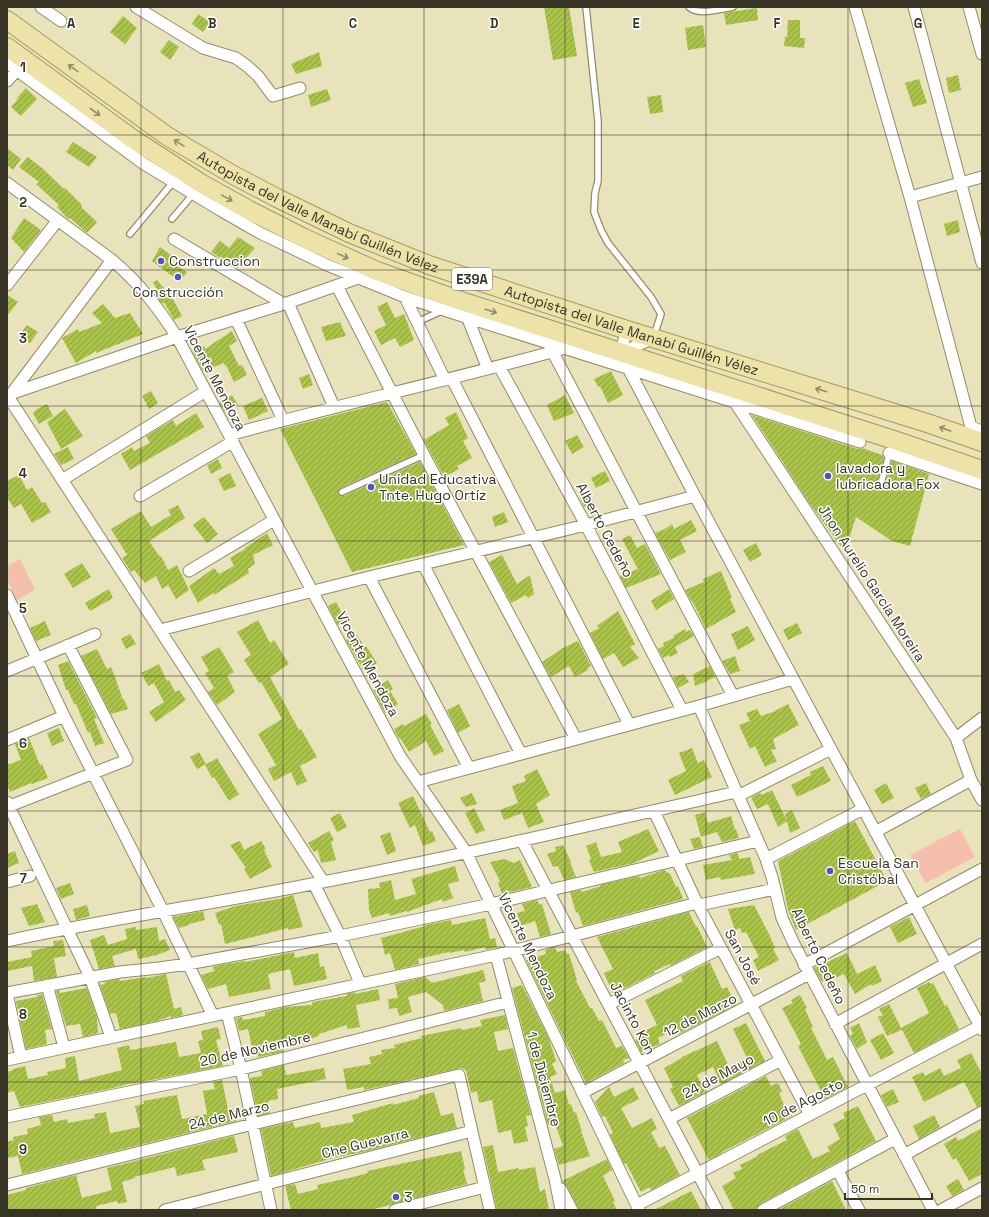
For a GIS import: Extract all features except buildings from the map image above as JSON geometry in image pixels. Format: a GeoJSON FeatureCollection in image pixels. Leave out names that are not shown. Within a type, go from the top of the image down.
{"type":"FeatureCollection","features":[{"type":"Feature","properties":{"kind":"main road","name":"Autopista del Valle Manabí Guillén Vélez"},"geometry":{"type":"LineString","coordinates":[[7,20],[167,136],[235,176],[349,233],[430,265],[627,330],[927,423],[977,433]]}},
{"type":"Feature","properties":{"kind":"main road","name":"Autopista del Valle Manabí Guillén Vélez"},"geometry":{"type":"LineString","coordinates":[[7,47],[21,66],[133,139],[178,177],[202,184],[304,238],[377,271],[624,361],[892,447],[982,470]]}},
{"type":"Feature","properties":{"kind":"street"},"geometry":{"type":"LineString","coordinates":[[42,7],[61,21]]}},
{"type":"Feature","properties":{"kind":"street"},"geometry":{"type":"LineString","coordinates":[[136,7],[203,48],[236,58],[258,76],[273,96],[300,88]]}},
{"type":"Feature","properties":{"kind":"street"},"geometry":{"type":"LineString","coordinates":[[855,7],[977,433]]}},
{"type":"Feature","properties":{"kind":"street"},"geometry":{"type":"LineString","coordinates":[[914,7],[982,263]]}},
{"type":"Feature","properties":{"kind":"street"},"geometry":{"type":"LineString","coordinates":[[969,7],[982,54]]}},
{"type":"Feature","properties":{"kind":"street"},"geometry":{"type":"LineString","coordinates":[[7,63],[21,66]]}},
{"type":"Feature","properties":{"kind":"street"},"geometry":{"type":"LineString","coordinates":[[7,81],[21,66]]}},
{"type":"Feature","properties":{"kind":"street"},"geometry":{"type":"LineString","coordinates":[[178,177],[260,233],[326,265],[405,297],[550,348],[564,349],[624,361],[653,338]]}},
{"type":"Feature","properties":{"kind":"street"},"geometry":{"type":"LineString","coordinates":[[910,197],[982,177]]}},
{"type":"Feature","properties":{"kind":"street","name":"Vicente Mendoza"},"geometry":{"type":"LineString","coordinates":[[7,183],[112,260],[137,282],[159,309],[177,337],[400,756],[466,852],[638,1207]]}},
{"type":"Feature","properties":{"kind":"street"},"geometry":{"type":"LineString","coordinates":[[7,285],[58,220]]}},
{"type":"Feature","properties":{"kind":"street"},"geometry":{"type":"LineString","coordinates":[[174,239],[286,303],[334,407]]}},
{"type":"Feature","properties":{"kind":"street"},"geometry":{"type":"LineString","coordinates":[[9,394],[112,260]]}},
{"type":"Feature","properties":{"kind":"street"},"geometry":{"type":"LineString","coordinates":[[9,394],[177,337],[337,286],[377,271]]}},
{"type":"Feature","properties":{"kind":"street"},"geometry":{"type":"LineString","coordinates":[[337,286],[424,455],[477,551],[576,739]]}},
{"type":"Feature","properties":{"kind":"street"},"geometry":{"type":"LineString","coordinates":[[405,297],[561,591],[629,724]]}},
{"type":"Feature","properties":{"kind":"street"},"geometry":{"type":"LineString","coordinates":[[461,301],[488,369]]}},
{"type":"Feature","properties":{"kind":"street"},"geometry":{"type":"LineString","coordinates":[[236,319],[283,420]]}},
{"type":"Feature","properties":{"kind":"street"},"geometry":{"type":"LineString","coordinates":[[627,330],[624,361],[875,832],[981,1027]]}},
{"type":"Feature","properties":{"kind":"street"},"geometry":{"type":"LineString","coordinates":[[140,496],[230,438],[283,420],[392,392],[448,380],[499,366],[550,348]]}},
{"type":"Feature","properties":{"kind":"street"},"geometry":{"type":"LineString","coordinates":[[550,348],[733,696]]}},
{"type":"Feature","properties":{"kind":"street","name":"Alberto Cedeño"},"geometry":{"type":"LineString","coordinates":[[499,366],[586,525],[682,710]]}},
{"type":"Feature","properties":{"kind":"street"},"geometry":{"type":"LineString","coordinates":[[62,480],[206,392]]}},
{"type":"Feature","properties":{"kind":"street"},"geometry":{"type":"LineString","coordinates":[[9,394],[62,480],[160,630],[319,883],[360,984]]}},
{"type":"Feature","properties":{"kind":"street"},"geometry":{"type":"LineString","coordinates":[[731,395],[860,442]]}},
{"type":"Feature","properties":{"kind":"street","name":"Jhon Aurelio García Moreira"},"geometry":{"type":"LineString","coordinates":[[731,395],[956,738],[971,780],[982,800]]}},
{"type":"Feature","properties":{"kind":"street"},"geometry":{"type":"LineString","coordinates":[[892,447],[982,484]]}},
{"type":"Feature","properties":{"kind":"street"},"geometry":{"type":"LineString","coordinates":[[160,630],[369,577],[586,525],[695,496]]}},
{"type":"Feature","properties":{"kind":"street"},"geometry":{"type":"LineString","coordinates":[[189,571],[274,520]]}},
{"type":"Feature","properties":{"kind":"street"},"geometry":{"type":"LineString","coordinates":[[423,564],[521,754]]}},
{"type":"Feature","properties":{"kind":"street"},"geometry":{"type":"LineString","coordinates":[[369,577],[469,768]]}},
{"type":"Feature","properties":{"kind":"street"},"geometry":{"type":"LineString","coordinates":[[8,598],[36,659],[92,773],[163,911],[213,1016]]}},
{"type":"Feature","properties":{"kind":"street"},"geometry":{"type":"LineString","coordinates":[[7,671],[95,634]]}},
{"type":"Feature","properties":{"kind":"street"},"geometry":{"type":"LineString","coordinates":[[68,645],[127,760],[8,805],[90,977],[111,1037]]}},
{"type":"Feature","properties":{"kind":"street"},"geometry":{"type":"LineString","coordinates":[[418,782],[793,679]]}},
{"type":"Feature","properties":{"kind":"street","name":"Alberto Cedeño"},"geometry":{"type":"LineString","coordinates":[[699,706],[766,859],[782,918],[806,970],[934,1210]]}},
{"type":"Feature","properties":{"kind":"street"},"geometry":{"type":"LineString","coordinates":[[7,740],[64,716]]}},
{"type":"Feature","properties":{"kind":"street"},"geometry":{"type":"LineString","coordinates":[[956,738],[982,718]]}},
{"type":"Feature","properties":{"kind":"street"},"geometry":{"type":"LineString","coordinates":[[7,941],[67,928],[319,883],[737,794],[831,748]]}},
{"type":"Feature","properties":{"kind":"street"},"geometry":{"type":"LineString","coordinates":[[875,832],[971,780]]}},
{"type":"Feature","properties":{"kind":"street"},"geometry":{"type":"LineString","coordinates":[[766,859],[863,809]]}},
{"type":"Feature","properties":{"kind":"street","name":"San José"},"geometry":{"type":"LineString","coordinates":[[654,811],[698,904],[810,1115]]}},
{"type":"Feature","properties":{"kind":"street","name":"Jacinto Kon"},"geometry":{"type":"LineString","coordinates":[[522,841],[717,1210]]}},
{"type":"Feature","properties":{"kind":"street"},"geometry":{"type":"LineString","coordinates":[[21,1057],[7,994],[90,977],[188,964],[340,936],[491,904],[758,841]]}},
{"type":"Feature","properties":{"kind":"street","name":"12 de Marzo"},"geometry":{"type":"LineString","coordinates":[[582,1093],[752,1005],[806,970],[915,905],[982,870]]}},
{"type":"Feature","properties":{"kind":"street"},"geometry":{"type":"LineString","coordinates":[[7,882],[30,876]]}},
{"type":"Feature","properties":{"kind":"street"},"geometry":{"type":"LineString","coordinates":[[7,1060],[496,955],[698,904],[775,889]]}},
{"type":"Feature","properties":{"kind":"street"},"geometry":{"type":"LineString","coordinates":[[835,1024],[946,962],[982,944]]}},
{"type":"Feature","properties":{"kind":"street"},"geometry":{"type":"LineString","coordinates":[[609,1004],[721,948]]}},
{"type":"Feature","properties":{"kind":"street","name":"1 de Diciembre"},"geometry":{"type":"LineString","coordinates":[[496,955],[555,1179],[566,1209]]}},
{"type":"Feature","properties":{"kind":"street"},"geometry":{"type":"LineString","coordinates":[[47,985],[64,1047]]}},
{"type":"Feature","properties":{"kind":"street","name":"20 de Noviembre"},"geometry":{"type":"LineString","coordinates":[[7,1117],[241,1069],[508,1002]]}},
{"type":"Feature","properties":{"kind":"street"},"geometry":{"type":"LineString","coordinates":[[227,1012],[241,1069],[271,1210]]}},
{"type":"Feature","properties":{"kind":"street","name":"10 de Agosto"},"geometry":{"type":"LineString","coordinates":[[638,1207],[867,1085],[981,1027]]}},
{"type":"Feature","properties":{"kind":"street","name":"24 de Mayo"},"geometry":{"type":"LineString","coordinates":[[669,1119],[781,1060]]}},
{"type":"Feature","properties":{"kind":"street","name":"24 de Marzo"},"geometry":{"type":"LineString","coordinates":[[7,1185],[459,1075],[472,1131]]}},
{"type":"Feature","properties":{"kind":"street"},"geometry":{"type":"LineString","coordinates":[[904,1155],[982,1112]]}},
{"type":"Feature","properties":{"kind":"street"},"geometry":{"type":"LineString","coordinates":[[472,1131],[490,1210]]}},
{"type":"Feature","properties":{"kind":"street","name":"Che Guevarra"},"geometry":{"type":"LineString","coordinates":[[165,1210],[472,1131]]}},
{"type":"Feature","properties":{"kind":"street"},"geometry":{"type":"LineString","coordinates":[[763,1210],[895,1139]]}},
{"type":"Feature","properties":{"kind":"street"},"geometry":{"type":"LineString","coordinates":[[838,1171],[859,1210]]}},
{"type":"Feature","properties":{"kind":"street"},"geometry":{"type":"LineString","coordinates":[[394,1210],[485,1187]]}},
{"type":"Feature","properties":{"kind":"street"},"geometry":{"type":"LineString","coordinates":[[941,1210],[982,1188]]}},
{"type":"Feature","properties":{"kind":"lane"},"geometry":{"type":"LineString","coordinates":[[586,7],[598,121],[598,182],[595,193],[594,212],[608,243],[651,297],[661,314],[653,338]]}},
{"type":"Feature","properties":{"kind":"lane"},"geometry":{"type":"LineString","coordinates":[[689,7],[698,12],[733,7]]}},
{"type":"Feature","properties":{"kind":"lane"},"geometry":{"type":"LineString","coordinates":[[130,234],[178,177]]}},
{"type":"Feature","properties":{"kind":"lane"},"geometry":{"type":"LineString","coordinates":[[172,219],[202,184]]}},
{"type":"Feature","properties":{"kind":"lane"},"geometry":{"type":"LineString","coordinates":[[417,322],[444,310]]}},
{"type":"Feature","properties":{"kind":"lane"},"geometry":{"type":"LineString","coordinates":[[881,483],[892,447]]}},
{"type":"Feature","properties":{"kind":"lane"},"geometry":{"type":"LineString","coordinates":[[342,492],[424,455]]}},
{"type":"Feature","properties":{"kind":"shaded area"},"geometry":{"type":"Polygon","coordinates":[[[20,559],[35,590],[17,600],[7,579],[7,566],[20,559]]]}},
{"type":"Feature","properties":{"kind":"shaded area"},"geometry":{"type":"Polygon","coordinates":[[[960,829],[975,857],[926,883],[910,855],[960,829]]]}},
{"type":"Feature","properties":{"kind":"place","name":"Construccion"},"geometry":{"type":"Point","coordinates":[161,261]}},
{"type":"Feature","properties":{"kind":"place","name":"Construcción"},"geometry":{"type":"Point","coordinates":[178,277]}},
{"type":"Feature","properties":{"kind":"place","name":"lavadora y lubricadora Fox"},"geometry":{"type":"Point","coordinates":[828,476]}},
{"type":"Feature","properties":{"kind":"place","name":"Unidad Educativa Tnte. Hugo Ortíz"},"geometry":{"type":"Point","coordinates":[371,487]}},
{"type":"Feature","properties":{"kind":"place","name":"Escuela San Cristóbal"},"geometry":{"type":"Point","coordinates":[830,871]}},
{"type":"Feature","properties":{"kind":"place","name":"3"},"geometry":{"type":"Point","coordinates":[396,1197]}}]}
